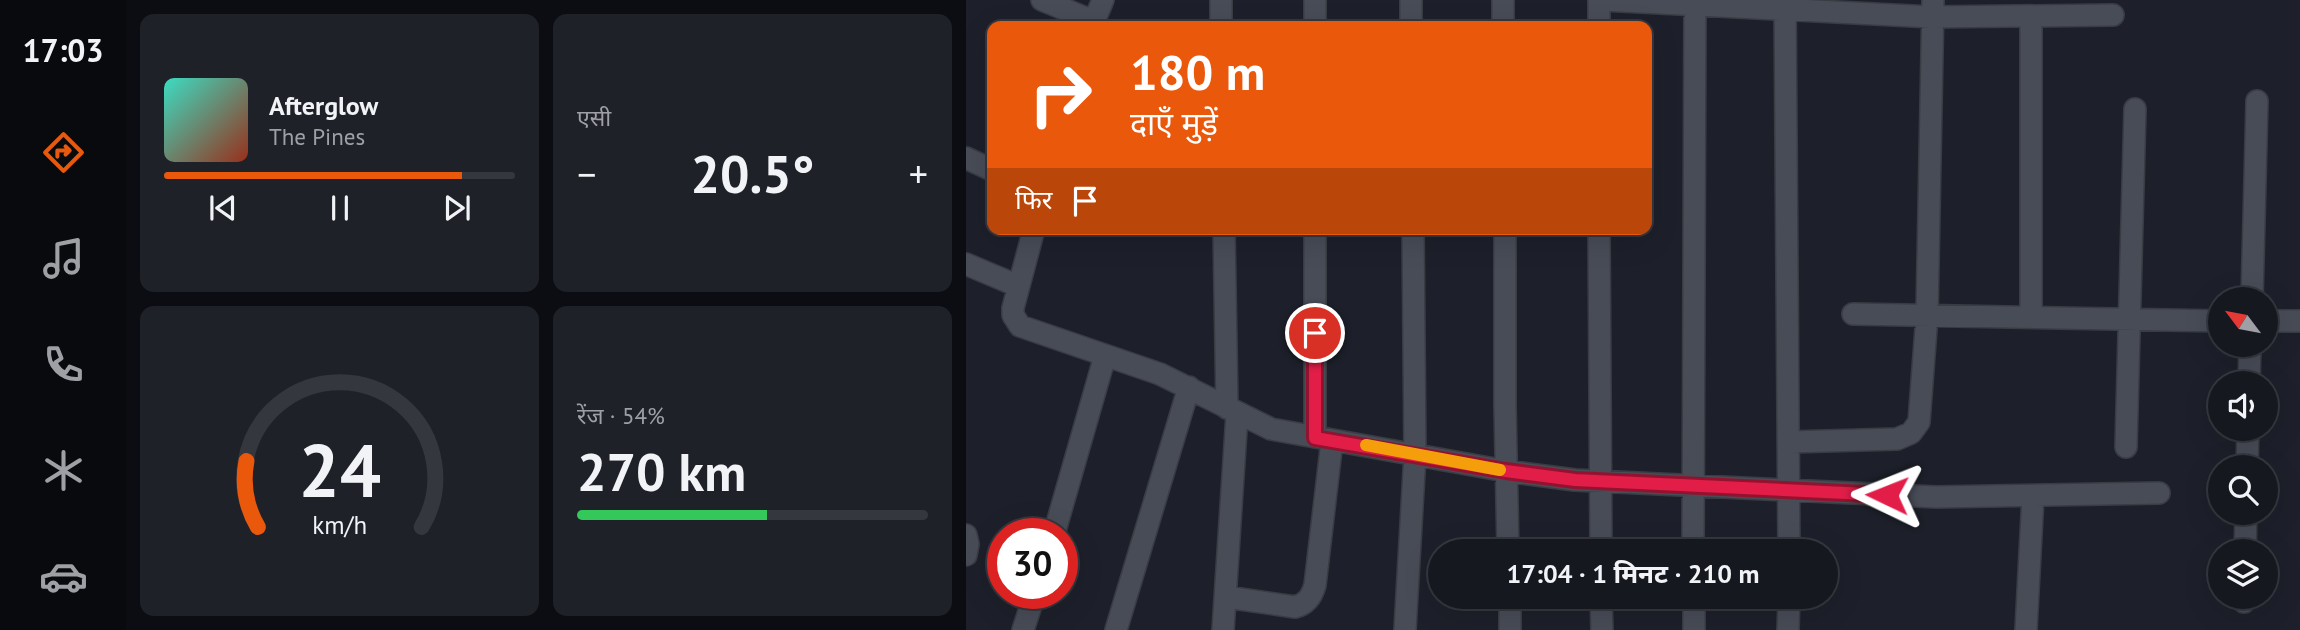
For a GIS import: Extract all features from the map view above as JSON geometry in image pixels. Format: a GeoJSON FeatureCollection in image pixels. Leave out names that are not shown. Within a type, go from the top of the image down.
{"type":"FeatureCollection","features":[{"type":"Feature","properties":{"kind":"street"},"geometry":{"type":"LineString","coordinates":[[1042,0],[1086,21]]}},
{"type":"Feature","properties":{"kind":"street"},"geometry":{"type":"LineString","coordinates":[[1093,21],[1103,0]]}},
{"type":"Feature","properties":{"kind":"street"},"geometry":{"type":"LineString","coordinates":[[1221,0],[1221,21]]}},
{"type":"Feature","properties":{"kind":"street"},"geometry":{"type":"LineString","coordinates":[[1315,0],[1315,21]]}},
{"type":"Feature","properties":{"kind":"street"},"geometry":{"type":"LineString","coordinates":[[1411,0],[1411,21]]}},
{"type":"Feature","properties":{"kind":"street"},"geometry":{"type":"LineString","coordinates":[[1503,0],[1503,21]]}},
{"type":"Feature","properties":{"kind":"street"},"geometry":{"type":"LineString","coordinates":[[1599,21],[1600,0],[1933,8],[2031,16],[2113,15]]}},
{"type":"Feature","properties":{"kind":"street"},"geometry":{"type":"LineString","coordinates":[[1693,539],[1695,2]]}},
{"type":"Feature","properties":{"kind":"street"},"geometry":{"type":"LineString","coordinates":[[1784,5],[1789,539]]}},
{"type":"Feature","properties":{"kind":"street"},"geometry":{"type":"LineString","coordinates":[[1790,442],[1897,439],[1916,428],[1920,415],[1927,315],[1933,8]]}},
{"type":"Feature","properties":{"kind":"street"},"geometry":{"type":"LineString","coordinates":[[2031,16],[2031,317]]}},
{"type":"Feature","properties":{"kind":"street"},"geometry":{"type":"LineString","coordinates":[[2252,287],[2257,101]]}},
{"type":"Feature","properties":{"kind":"street"},"geometry":{"type":"LineString","coordinates":[[2126,447],[2135,109]]}},
{"type":"Feature","properties":{"kind":"street"},"geometry":{"type":"LineString","coordinates":[[966,158],[987,168]]}},
{"type":"Feature","properties":{"kind":"street"},"geometry":{"type":"LineString","coordinates":[[1032,235],[1013,316],[1020,326],[1160,374],[1271,429],[1506,471],[1600,481],[1936,498],[2159,493]]}},
{"type":"Feature","properties":{"kind":"street"},"geometry":{"type":"LineString","coordinates":[[1223,630],[1232,411],[1224,235]]}},
{"type":"Feature","properties":{"kind":"street"},"geometry":{"type":"LineString","coordinates":[[1226,597],[1296,607],[1303,606],[1310,598],[1315,585],[1323,439],[1315,235]]}},
{"type":"Feature","properties":{"kind":"street"},"geometry":{"type":"LineString","coordinates":[[1405,630],[1415,454],[1413,235]]}},
{"type":"Feature","properties":{"kind":"street"},"geometry":{"type":"LineString","coordinates":[[1505,235],[1508,539]]}},
{"type":"Feature","properties":{"kind":"street"},"geometry":{"type":"LineString","coordinates":[[1599,235],[1601,539]]}},
{"type":"Feature","properties":{"kind":"street"},"geometry":{"type":"LineString","coordinates":[[966,264],[1018,286]]}},
{"type":"Feature","properties":{"kind":"street"},"geometry":{"type":"LineString","coordinates":[[1853,314],[2208,321]]}},
{"type":"Feature","properties":{"kind":"street"},"geometry":{"type":"LineString","coordinates":[[2278,321],[2300,321]]}},
{"type":"Feature","properties":{"kind":"street"},"geometry":{"type":"LineString","coordinates":[[1059,518],[1105,356]]}},
{"type":"Feature","properties":{"kind":"street"},"geometry":{"type":"LineString","coordinates":[[1116,630],[1189,387]]}},
{"type":"Feature","properties":{"kind":"street"},"geometry":{"type":"LineString","coordinates":[[2026,630],[2033,496]]}},
{"type":"Feature","properties":{"kind":"street"},"geometry":{"type":"LineString","coordinates":[[966,535],[966,555]]}},
{"type":"Feature","properties":{"kind":"street"},"geometry":{"type":"LineString","coordinates":[[1023,630],[1030,609]]}},
{"type":"Feature","properties":{"kind":"street"},"geometry":{"type":"LineString","coordinates":[[1510,609],[1510,630]]}},
{"type":"Feature","properties":{"kind":"street"},"geometry":{"type":"LineString","coordinates":[[1601,609],[1602,630]]}},
{"type":"Feature","properties":{"kind":"street"},"geometry":{"type":"LineString","coordinates":[[1693,609],[1694,630]]}},
{"type":"Feature","properties":{"kind":"street"},"geometry":{"type":"LineString","coordinates":[[1788,609],[1788,630]]}},
{"type":"Feature","properties":{"kind":"slow traffic"},"geometry":{"type":"LineString","coordinates":[[1366,445],[1500,470]]}},
{"type":"Feature","properties":{"kind":"route"},"geometry":{"type":"LineString","coordinates":[[1315,333],[1315,438],[1506,471],[1575,480],[1887,495]]}}]}
